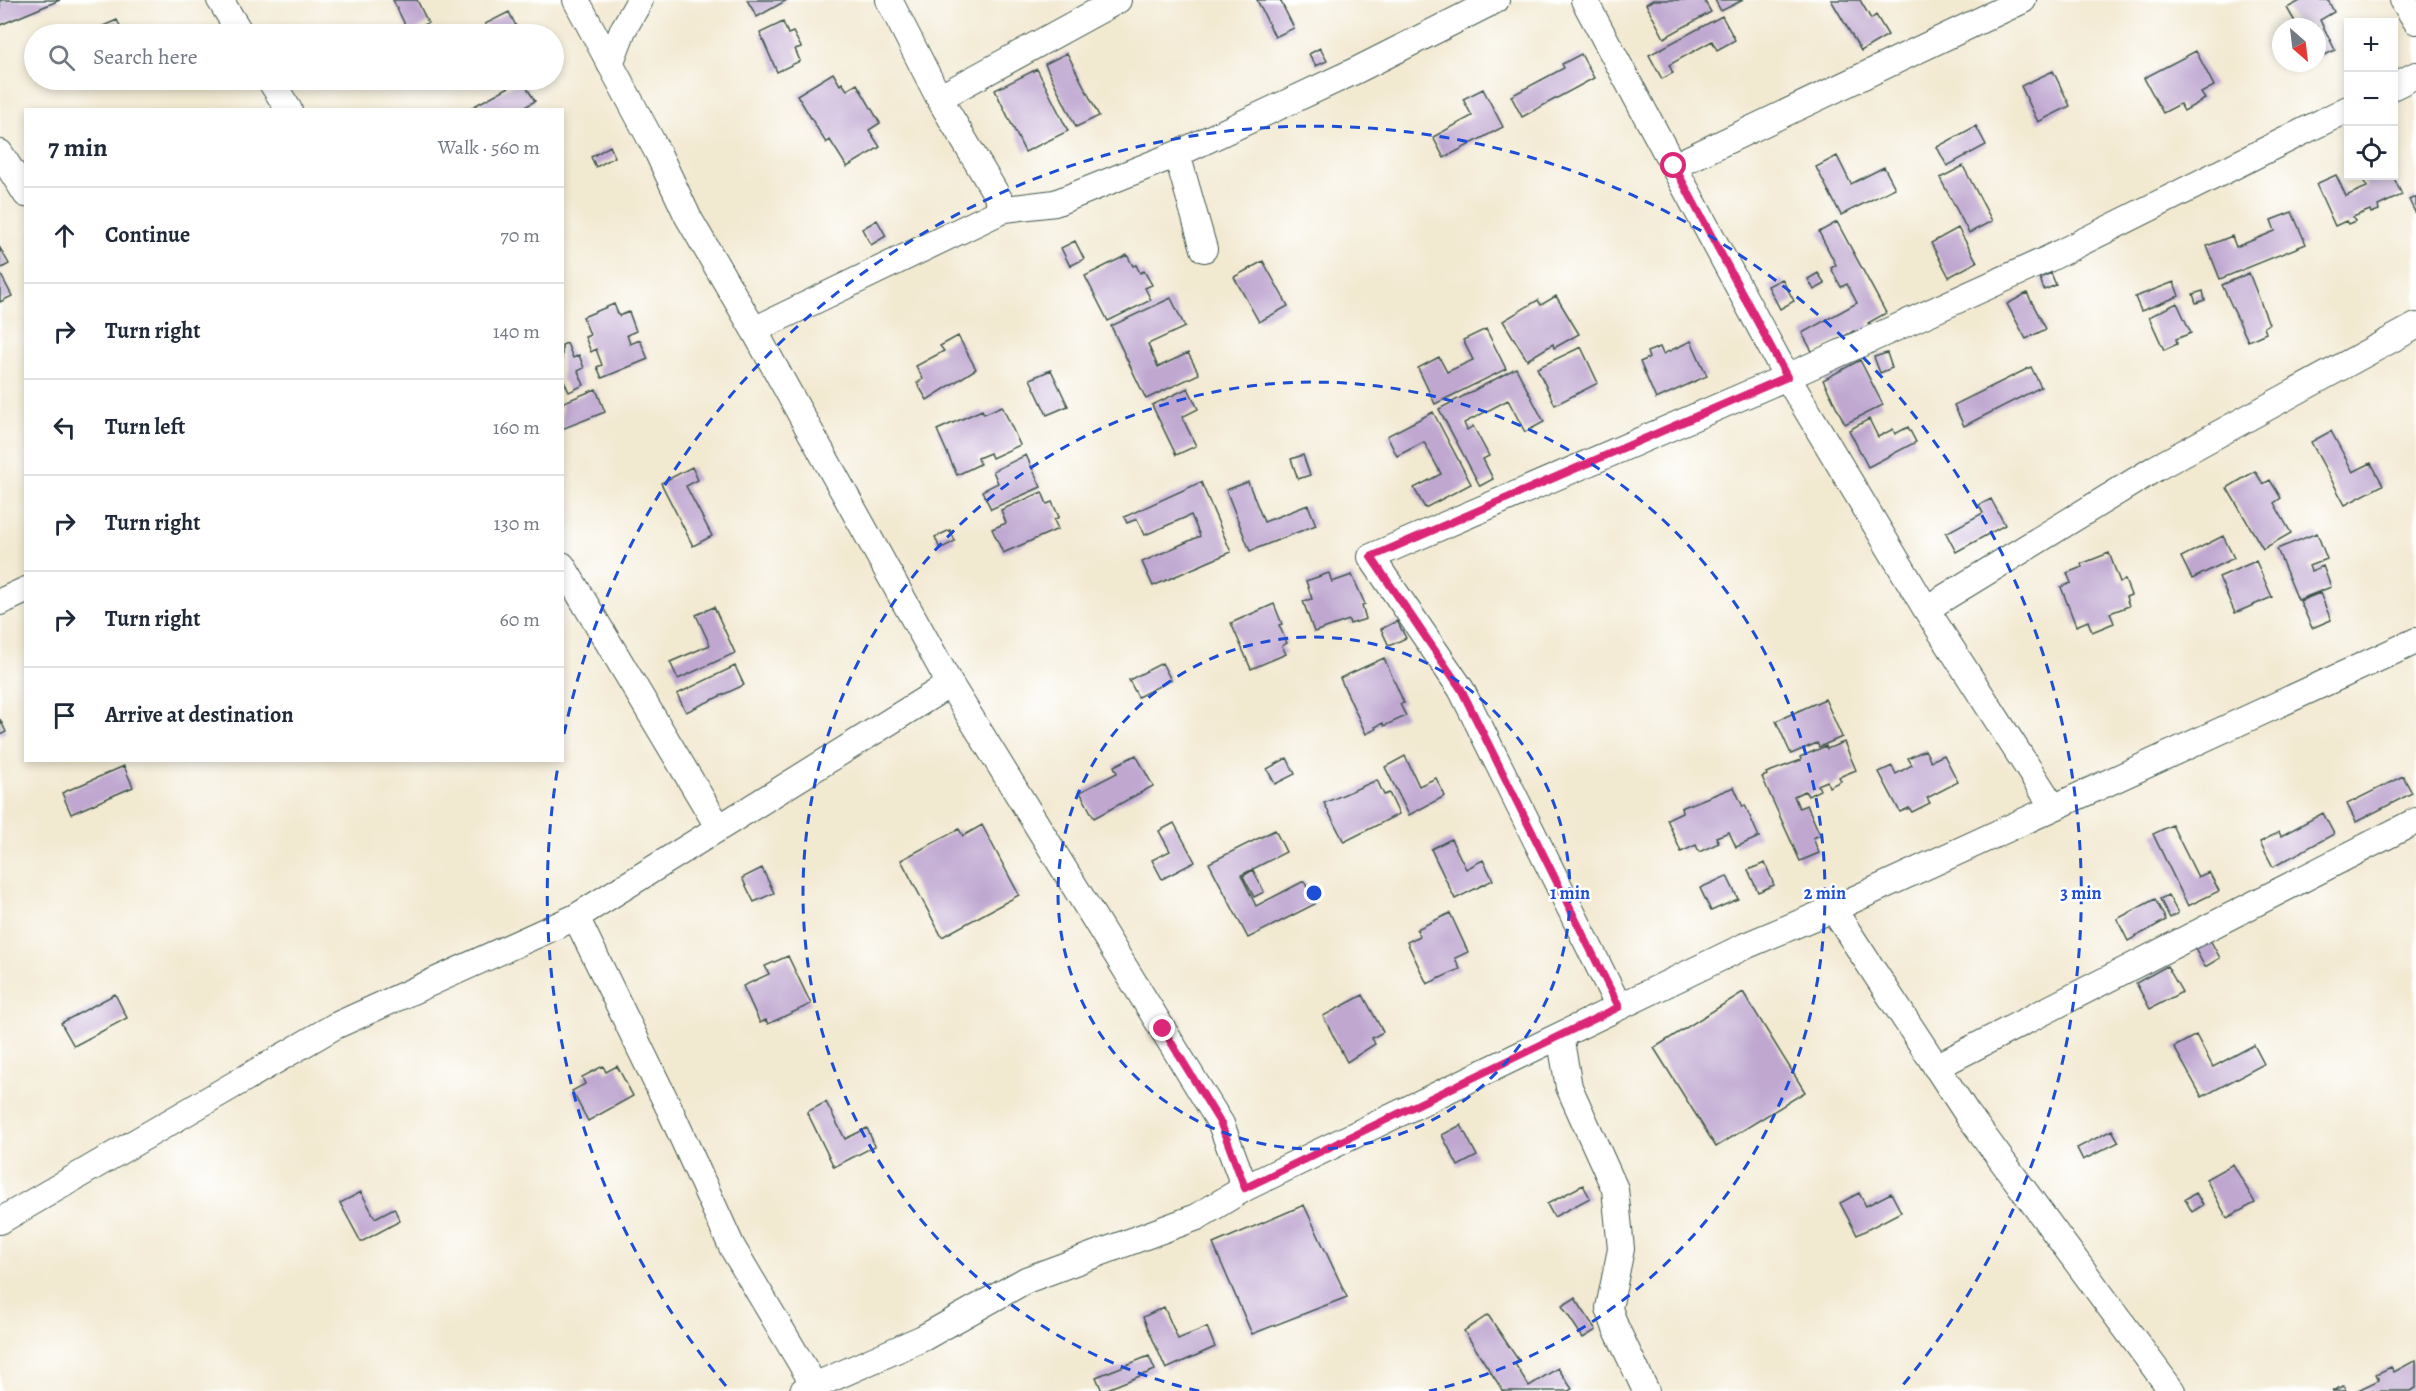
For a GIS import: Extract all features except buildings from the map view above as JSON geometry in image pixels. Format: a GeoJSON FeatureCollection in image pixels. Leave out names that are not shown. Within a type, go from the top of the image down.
{"type":"FeatureCollection","features":[{"type":"Feature","properties":{"kind":"street"},"geometry":{"type":"LineString","coordinates":[[220,0],[235,24]]}},
{"type":"Feature","properties":{"kind":"street"},"geometry":{"type":"LineString","coordinates":[[576,0],[658,153],[688,217],[754,330],[950,684],[1221,1124],[1245,1188]]}},
{"type":"Feature","properties":{"kind":"street"},"geometry":{"type":"LineString","coordinates":[[610,64],[623,30],[640,0]]}},
{"type":"Feature","properties":{"kind":"street"},"geometry":{"type":"LineString","coordinates":[[889,0],[939,98],[1005,209]]}},
{"type":"Feature","properties":{"kind":"street"},"geometry":{"type":"LineString","coordinates":[[939,98],[1118,0]]}},
{"type":"Feature","properties":{"kind":"street"},"geometry":{"type":"LineString","coordinates":[[754,330],[1005,209],[1055,203],[1177,153],[1357,70],[1496,0]]}},
{"type":"Feature","properties":{"kind":"street"},"geometry":{"type":"LineString","coordinates":[[1584,0],[1787,377],[1926,609],[2053,807]]}},
{"type":"Feature","properties":{"kind":"street"},"geometry":{"type":"LineString","coordinates":[[1674,166],[2023,0]]}},
{"type":"Feature","properties":{"kind":"street"},"geometry":{"type":"LineString","coordinates":[[2403,0],[2416,21]]}},
{"type":"Feature","properties":{"kind":"street"},"geometry":{"type":"LineString","coordinates":[[2398,84],[2416,75]]}},
{"type":"Feature","properties":{"kind":"street"},"geometry":{"type":"LineString","coordinates":[[276,90],[288,108]]}},
{"type":"Feature","properties":{"kind":"street"},"geometry":{"type":"LineString","coordinates":[[1619,1007],[1461,689],[1371,557],[1787,377],[2048,259],[2344,111]]}},
{"type":"Feature","properties":{"kind":"street"},"geometry":{"type":"LineString","coordinates":[[0,153],[24,191]]}},
{"type":"Feature","properties":{"kind":"street"},"geometry":{"type":"LineString","coordinates":[[1177,153],[1204,249]]}},
{"type":"Feature","properties":{"kind":"street"},"geometry":{"type":"LineString","coordinates":[[1926,609],[2156,468],[2416,326]]}},
{"type":"Feature","properties":{"kind":"street"},"geometry":{"type":"LineString","coordinates":[[564,569],[719,828]]}},
{"type":"Feature","properties":{"kind":"street"},"geometry":{"type":"LineString","coordinates":[[0,602],[24,591]]}},
{"type":"Feature","properties":{"kind":"street"},"geometry":{"type":"LineString","coordinates":[[576,917],[670,1110],[732,1247],[809,1388],[923,1338],[1026,1280],[1197,1217],[1245,1188],[1781,929],[1833,909],[2416,641]]}},
{"type":"Feature","properties":{"kind":"street"},"geometry":{"type":"LineString","coordinates":[[0,1221],[335,1026],[576,917],[950,684]]}},
{"type":"Feature","properties":{"kind":"street"},"geometry":{"type":"LineString","coordinates":[[1936,1067],[2416,821]]}},
{"type":"Feature","properties":{"kind":"street"},"geometry":{"type":"LineString","coordinates":[[1833,909],[1966,1112],[2172,1391]]}},
{"type":"Feature","properties":{"kind":"street"},"geometry":{"type":"LineString","coordinates":[[1560,1036],[1569,1087],[1615,1189],[1621,1249],[1609,1308],[1615,1326],[1646,1391]]}},
{"type":"Feature","properties":{"kind":"route"},"geometry":{"type":"LineString","coordinates":[[1163,1029],[1221,1124],[1245,1188],[1619,1007],[1461,689],[1371,557],[1787,377],[1674,166]]}}]}
